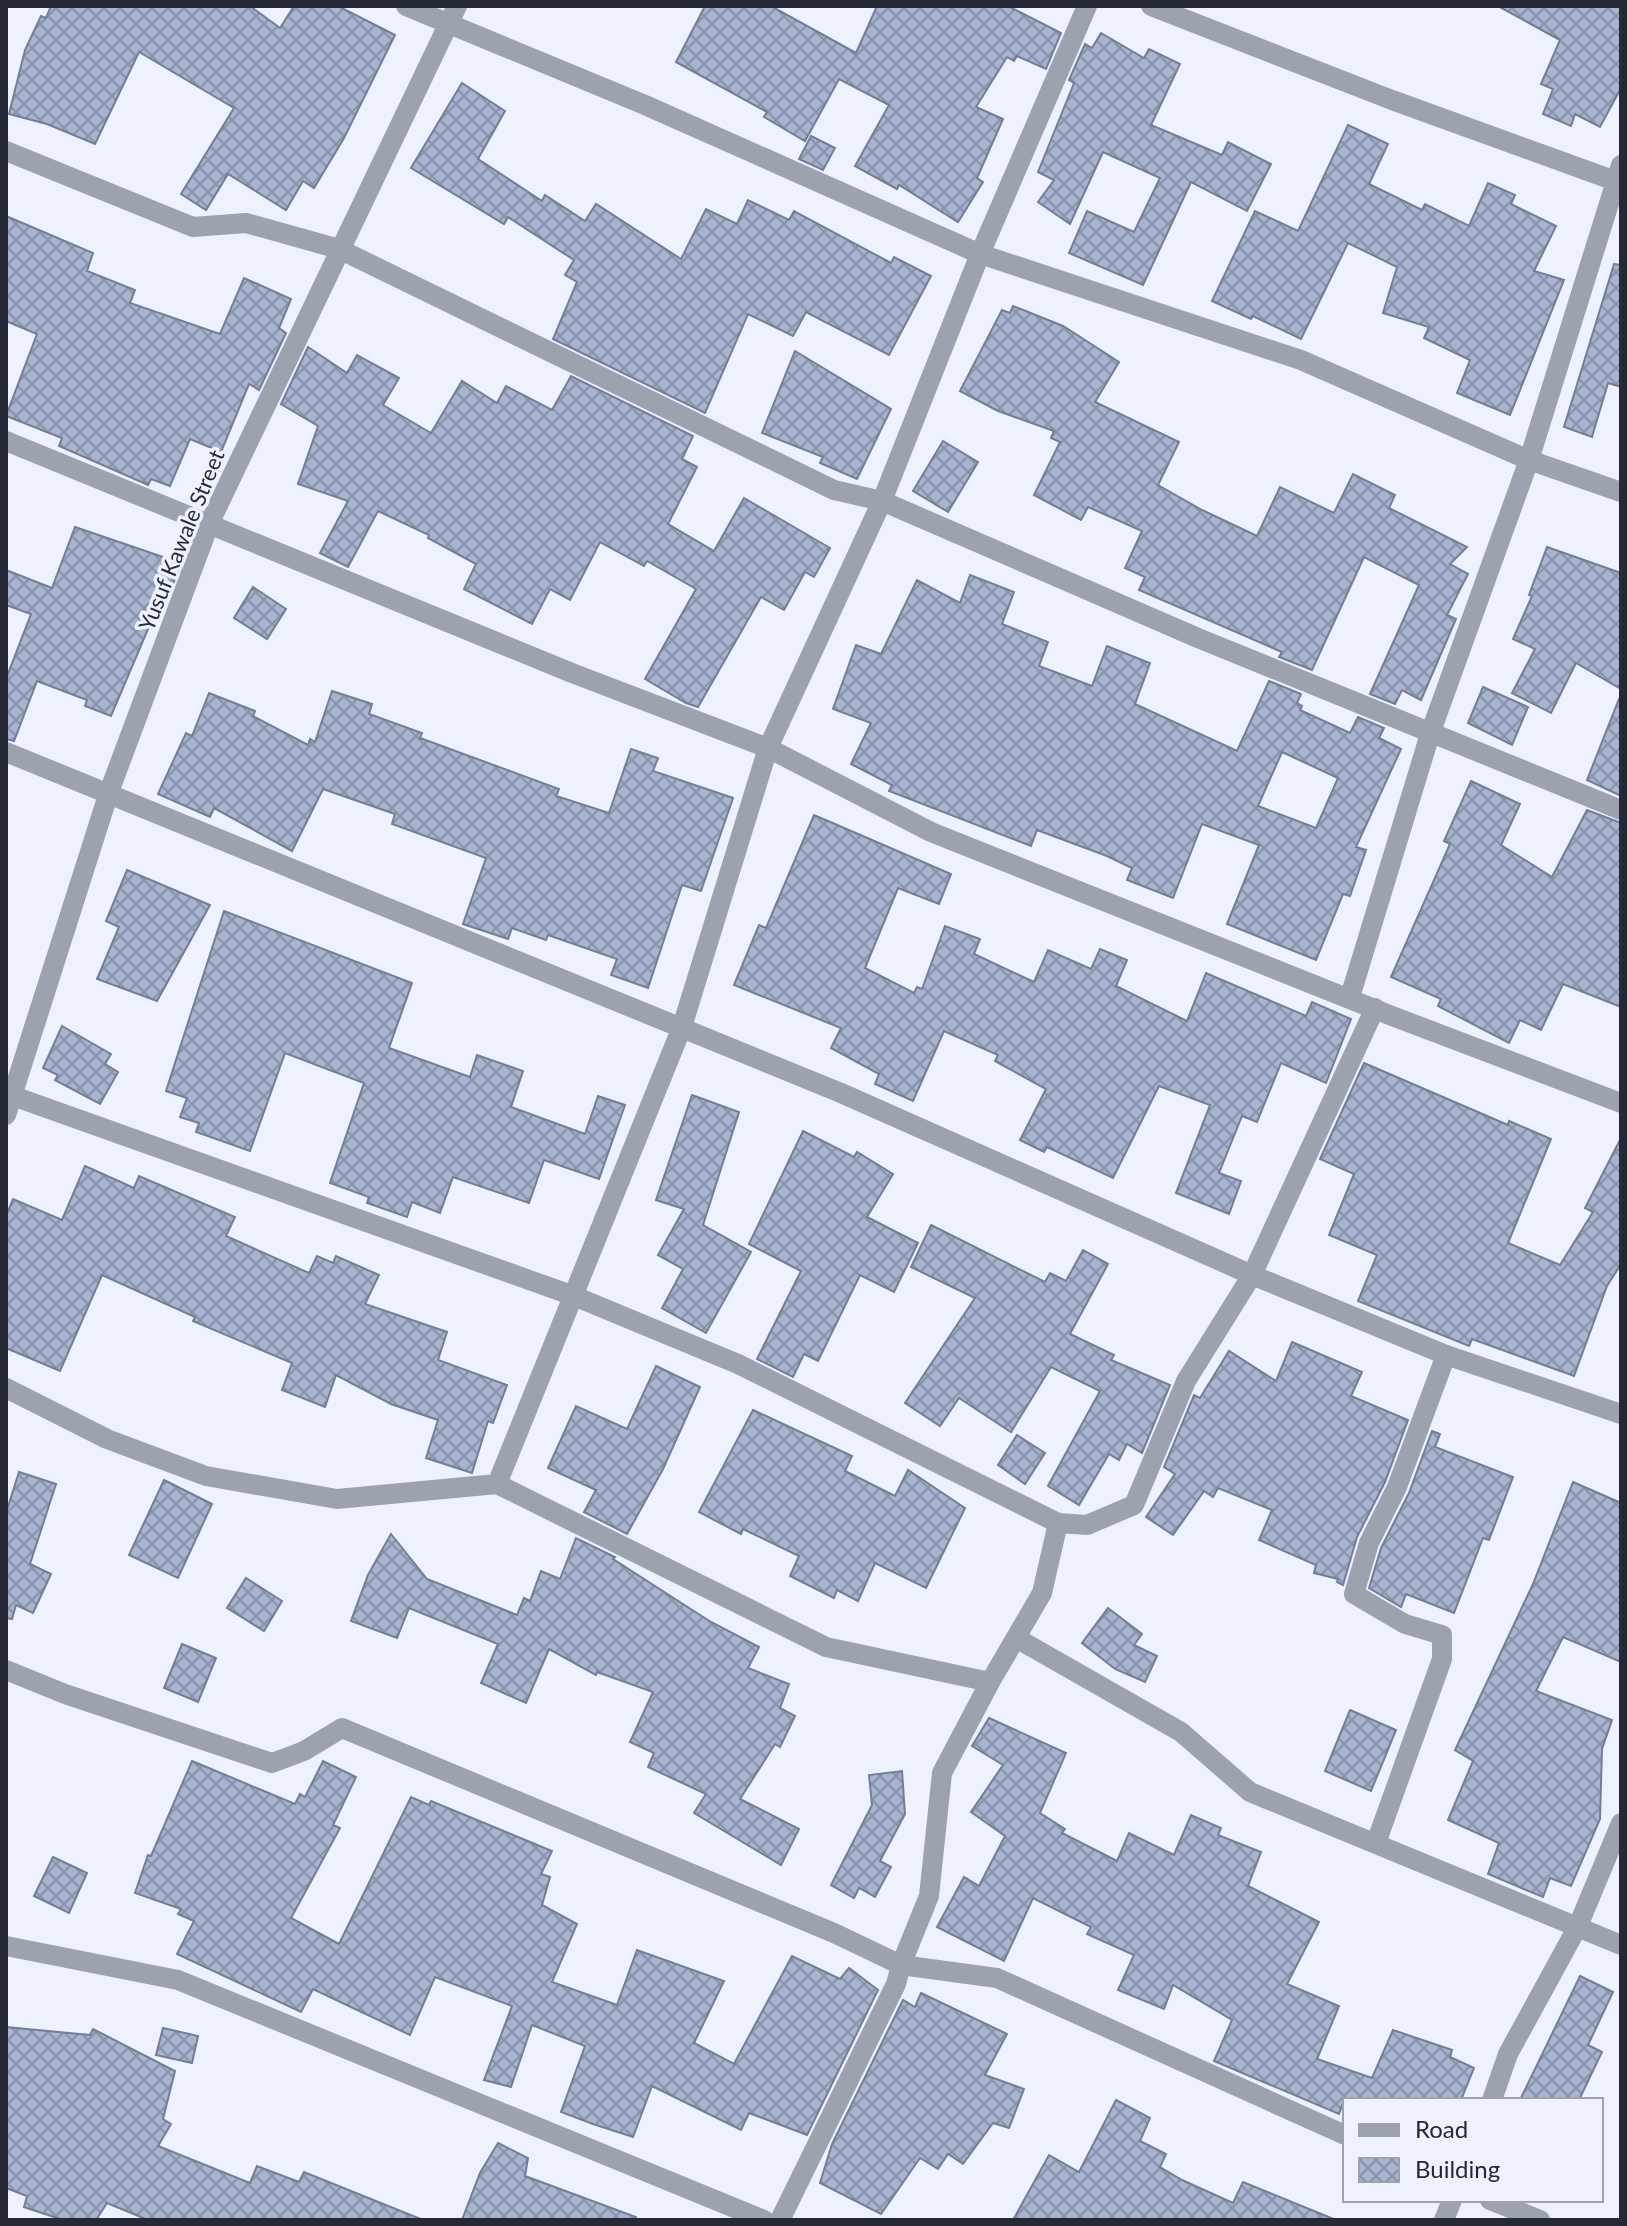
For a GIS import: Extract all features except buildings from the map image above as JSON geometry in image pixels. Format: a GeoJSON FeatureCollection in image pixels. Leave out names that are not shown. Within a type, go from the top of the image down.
{"type":"FeatureCollection","features":[{"type":"Feature","properties":{"kind":"street"},"geometry":{"type":"LineString","coordinates":[[406,6],[453,16],[980,254],[1301,360],[1529,460],[1621,492]]}},
{"type":"Feature","properties":{"kind":"street"},"geometry":{"type":"LineString","coordinates":[[497,1484],[682,1027],[768,748],[882,501],[980,254],[1087,6]]}},
{"type":"Feature","properties":{"kind":"street"},"geometry":{"type":"LineString","coordinates":[[1151,6],[1392,100],[1619,176],[1529,460],[1430,734],[1350,997]]}},
{"type":"Feature","properties":{"kind":"street","name":"Yusuf Kawale Street"},"geometry":{"type":"LineString","coordinates":[[9,1106],[109,792],[210,522],[453,16]]}},
{"type":"Feature","properties":{"kind":"street"},"geometry":{"type":"LineString","coordinates":[[6,151],[193,227],[246,223],[339,249],[834,490],[882,501],[1430,734],[1621,810]]}},
{"type":"Feature","properties":{"kind":"street"},"geometry":{"type":"LineString","coordinates":[[6,441],[210,522],[572,673],[768,748],[931,832],[1621,1103]]}},
{"type":"Feature","properties":{"kind":"street"},"geometry":{"type":"LineString","coordinates":[[6,752],[682,1027],[1252,1275],[1446,1355],[1621,1414]]}},
{"type":"Feature","properties":{"kind":"street"},"geometry":{"type":"LineString","coordinates":[[9,1106],[574,1296],[738,1364],[1058,1523],[1087,1525],[1134,1505],[1186,1381],[1252,1275],[1375,1008]]}},
{"type":"Feature","properties":{"kind":"street"},"geometry":{"type":"LineString","coordinates":[[1376,1843],[1442,1659],[1442,1635],[1405,1624],[1354,1594],[1369,1543],[1397,1487],[1446,1355]]}},
{"type":"Feature","properties":{"kind":"street"},"geometry":{"type":"LineString","coordinates":[[6,1388],[107,1439],[206,1476],[337,1499],[497,1484],[826,1647],[990,1682]]}},
{"type":"Feature","properties":{"kind":"street"},"geometry":{"type":"LineString","coordinates":[[780,2220],[896,1984],[929,1896],[942,1773],[1042,1593],[1058,1523]]}},
{"type":"Feature","properties":{"kind":"street"},"geometry":{"type":"LineString","coordinates":[[1016,1638],[1181,1732],[1250,1792],[1621,1945]]}},
{"type":"Feature","properties":{"kind":"street"},"geometry":{"type":"LineString","coordinates":[[6,1670],[65,1694],[272,1763],[304,1751],[342,1728],[834,1933],[901,1965],[997,1978],[1343,2134]]}},
{"type":"Feature","properties":{"kind":"street"},"geometry":{"type":"LineString","coordinates":[[1493,2098],[1508,2054],[1578,1926],[1621,1823]]}},
{"type":"Feature","properties":{"kind":"street"},"geometry":{"type":"LineString","coordinates":[[6,1946],[178,1980],[764,2220]]}},
{"type":"Feature","properties":{"kind":"street"},"geometry":{"type":"LineString","coordinates":[[1495,2202],[1540,2220]]}}]}
